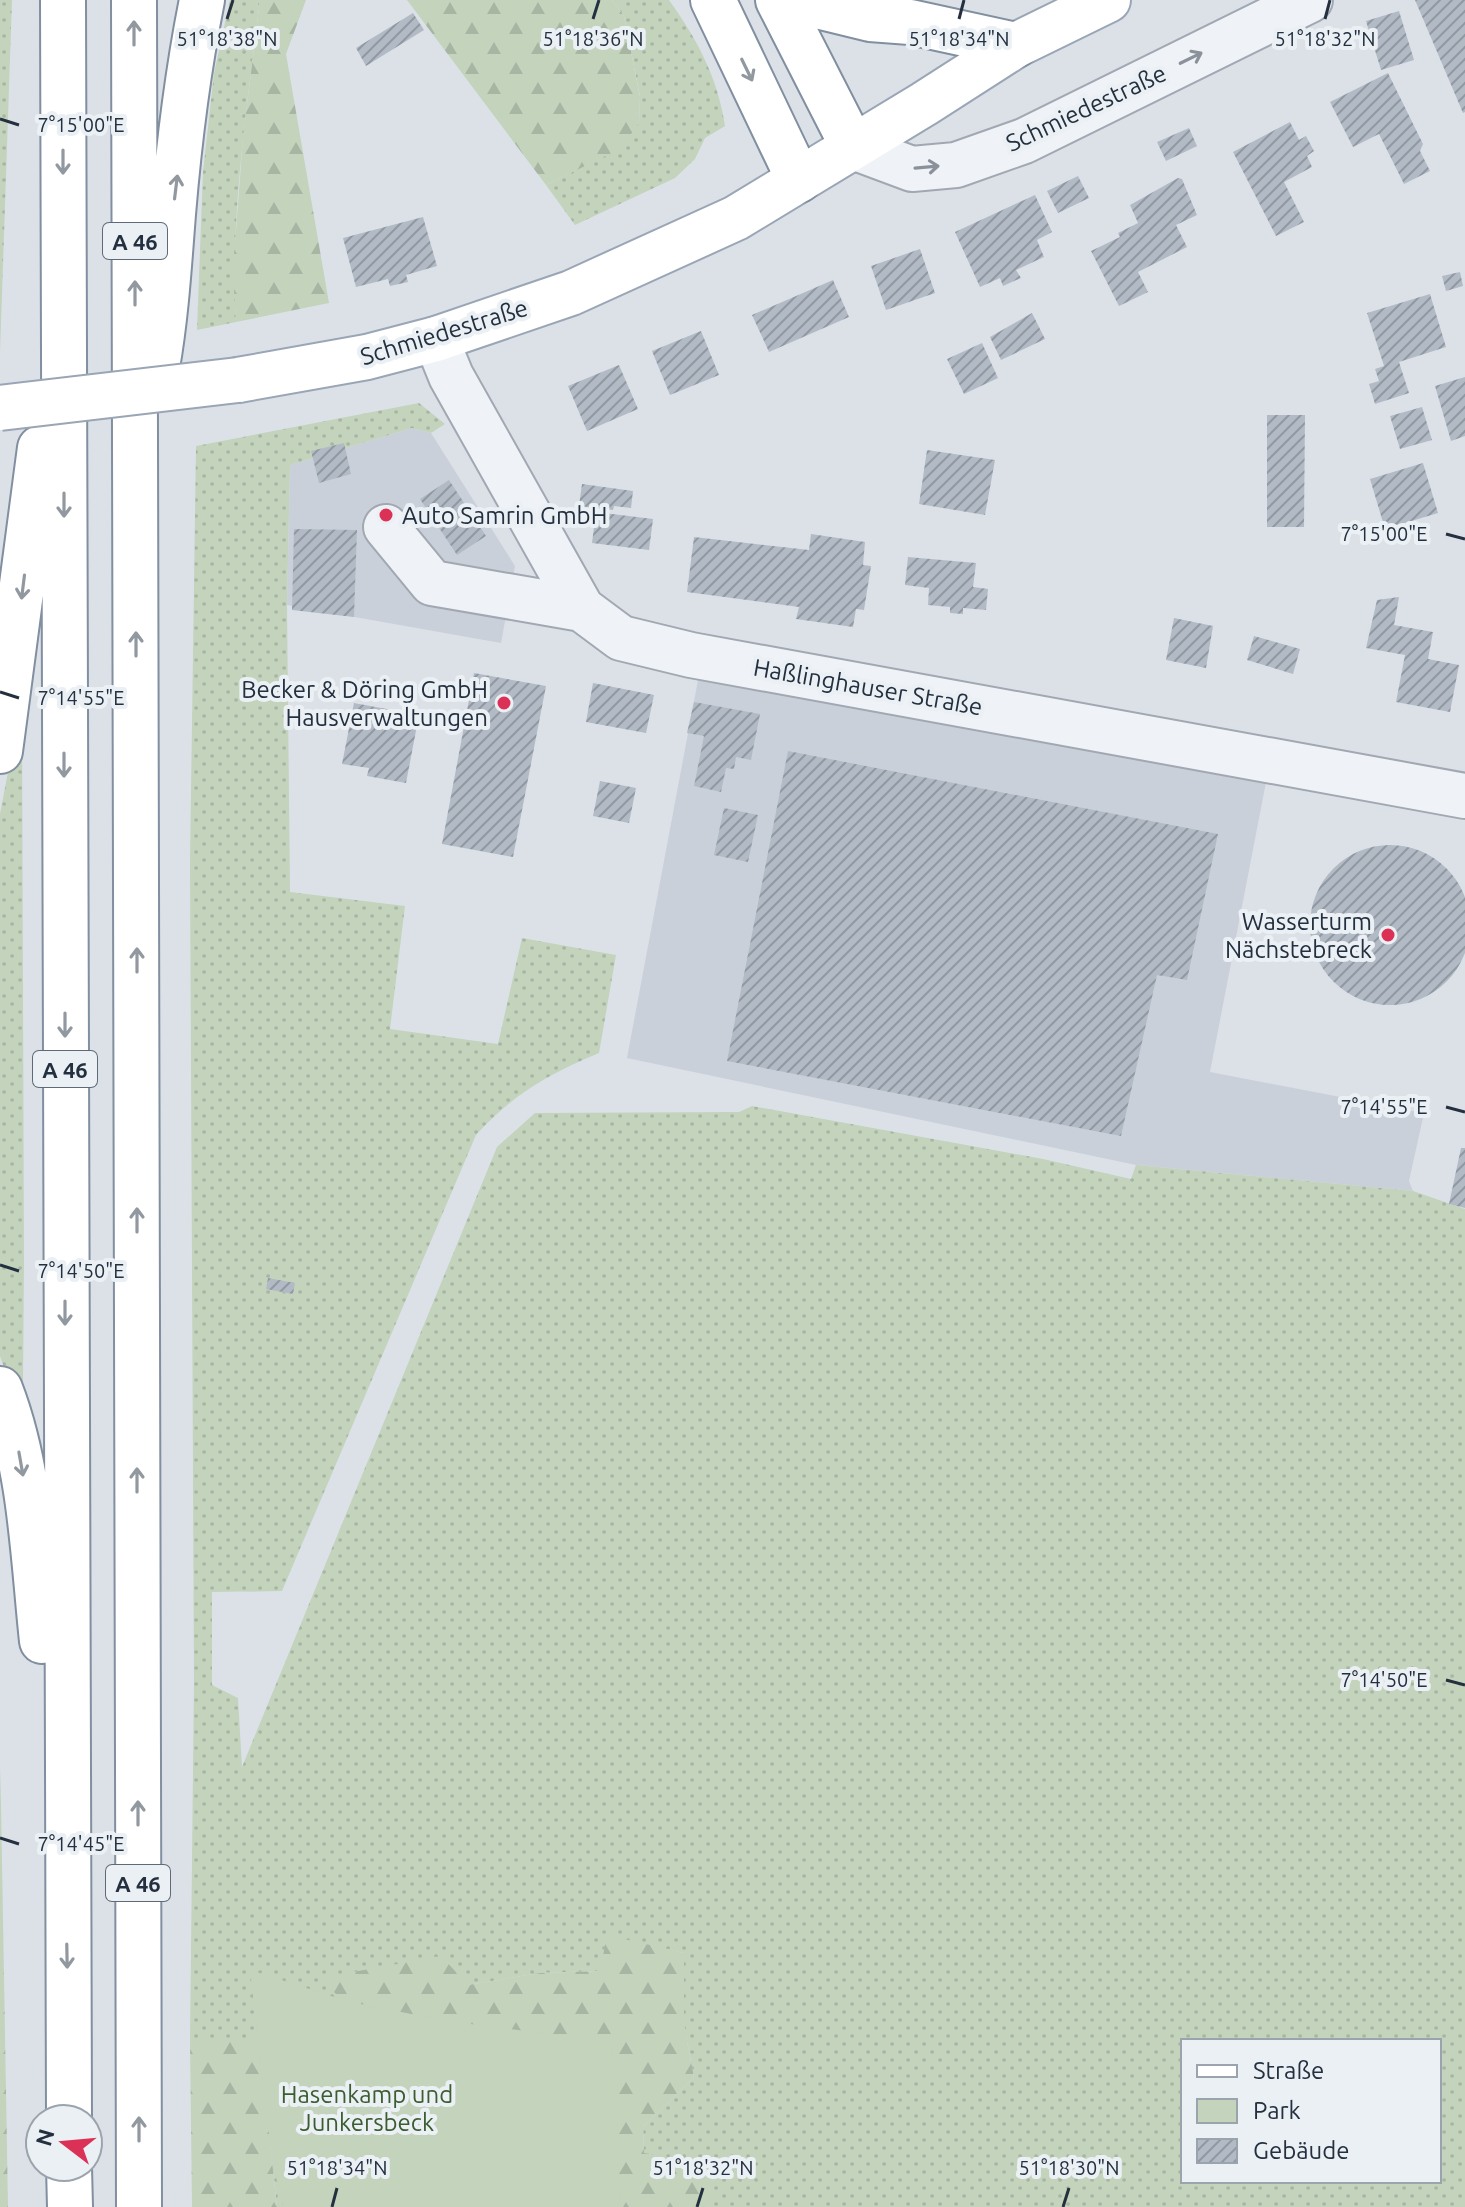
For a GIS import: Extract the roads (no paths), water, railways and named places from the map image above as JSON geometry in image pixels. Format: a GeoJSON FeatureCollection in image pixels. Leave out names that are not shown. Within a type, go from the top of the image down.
{"type":"FeatureCollection","features":[{"type":"Feature","properties":{"kind":"main road","name":"A 46"},"geometry":{"type":"LineString","coordinates":[[63,0],[69,2103]]}},
{"type":"Feature","properties":{"kind":"main road","name":"A 46"},"geometry":{"type":"LineString","coordinates":[[134,0],[139,2207]]}},
{"type":"Feature","properties":{"kind":"main road"},"geometry":{"type":"LineString","coordinates":[[136,483],[165,320],[178,165],[191,57],[202,0]]}},
{"type":"Feature","properties":{"kind":"main road"},"geometry":{"type":"LineString","coordinates":[[713,0],[799,180]]}},
{"type":"Feature","properties":{"kind":"main road"},"geometry":{"type":"LineString","coordinates":[[778,0],[853,147]]}},
{"type":"Feature","properties":{"kind":"main road"},"geometry":{"type":"LineString","coordinates":[[808,0],[825,8],[870,19],[910,22],[1016,45]]}},
{"type":"Feature","properties":{"kind":"main road","name":"Schmiedestraße"},"geometry":{"type":"LineString","coordinates":[[0,408],[238,380],[367,357],[436,339],[571,293],[716,228],[1016,45],[1108,0]]}},
{"type":"Feature","properties":{"kind":"main road"},"geometry":{"type":"LineString","coordinates":[[0,751],[9,701],[64,259]]}},
{"type":"Feature","properties":{"kind":"main road"},"geometry":{"type":"LineString","coordinates":[[0,1389],[21,1459],[27,1501],[67,1878]]}},
{"type":"Feature","properties":{"kind":"main road"},"geometry":{"type":"LineString","coordinates":[[69,2183],[70,2207]]}},
{"type":"Feature","properties":{"kind":"street","name":"Schmiedestraße"},"geometry":{"type":"LineString","coordinates":[[853,147],[912,169],[956,165],[1024,141],[1310,0]]}},
{"type":"Feature","properties":{"kind":"street","name":"Haßlinghauser Straße"},"geometry":{"type":"LineString","coordinates":[[436,339],[451,376],[582,609],[621,638],[691,655],[1465,796]]}},
{"type":"Feature","properties":{"kind":"street"},"geometry":{"type":"LineString","coordinates":[[386,527],[432,583],[582,609]]}},
{"type":"Feature","properties":{"kind":"place","name":"Auto Samrin GmbH"},"geometry":{"type":"Point","coordinates":[386,515]}},
{"type":"Feature","properties":{"kind":"place","name":"Becker & Döring GmbH Hausverwaltungen"},"geometry":{"type":"Point","coordinates":[504,703]}},
{"type":"Feature","properties":{"kind":"place","name":"Wasserturm Nächstebreck"},"geometry":{"type":"Point","coordinates":[1388,935]}},
{"type":"Feature","properties":{"kind":"park label","name":"Hasenkamp und Junkersbeck"},"geometry":{"type":"Point","coordinates":[367,2108]}}]}
